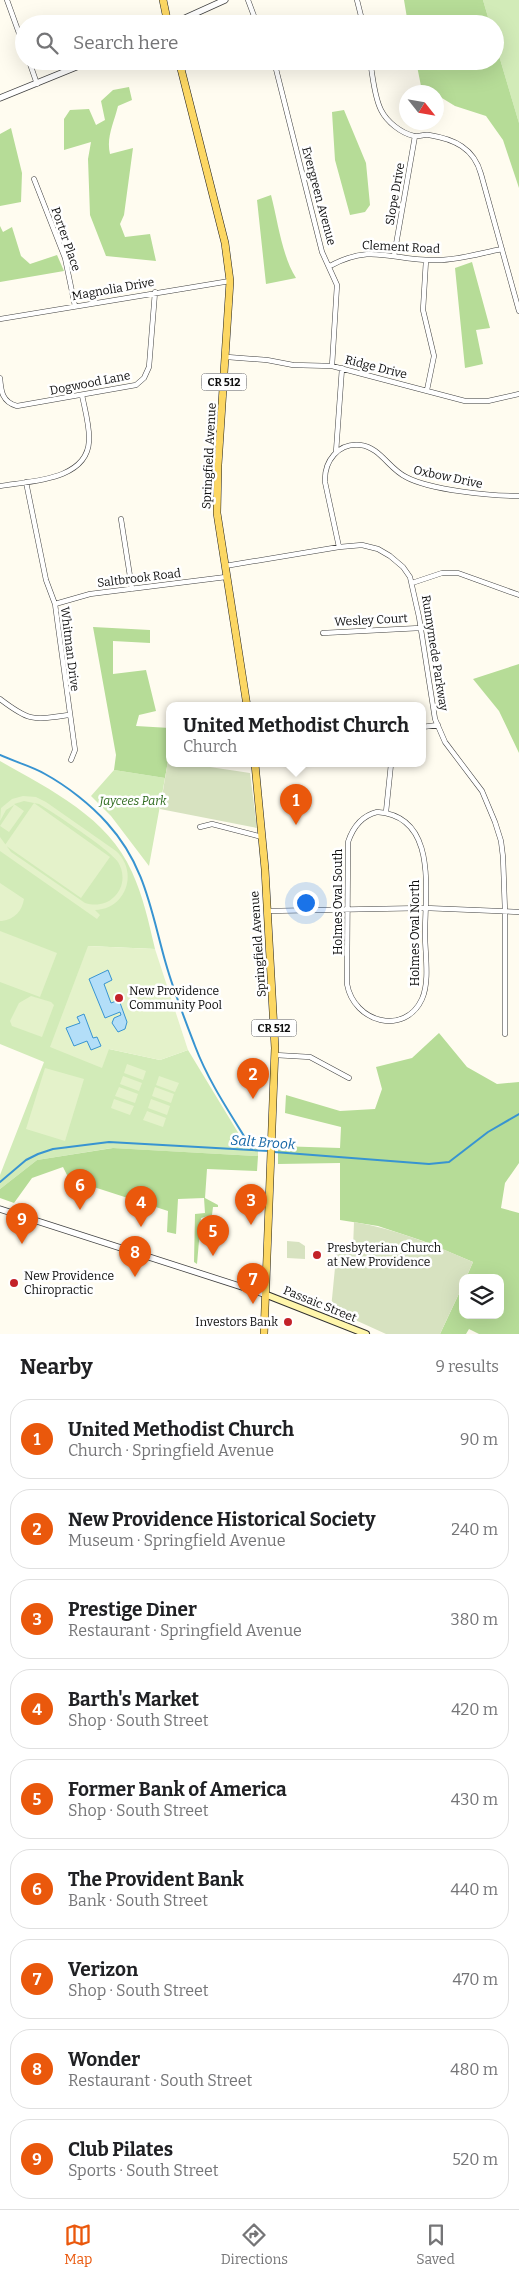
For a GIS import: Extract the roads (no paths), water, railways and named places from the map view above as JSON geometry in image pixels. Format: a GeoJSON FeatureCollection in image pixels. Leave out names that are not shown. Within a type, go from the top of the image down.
{"type":"FeatureCollection","features":[{"type":"Feature","properties":{"kind":"main road"},"geometry":{"type":"LineString","coordinates":[[162,0],[166,15]]}},
{"type":"Feature","properties":{"kind":"main road","name":"Springfield Avenue"},"geometry":{"type":"LineString","coordinates":[[180,70],[225,243],[230,281],[217,496],[218,528],[246,702]]}},
{"type":"Feature","properties":{"kind":"main road","name":"Springfield Avenue"},"geometry":{"type":"LineString","coordinates":[[255,767],[268,911],[275,1055],[269,1160],[267,1294],[264,1334]]}},
{"type":"Feature","properties":{"kind":"main road","name":"Passaic Street"},"geometry":{"type":"LineString","coordinates":[[267,1294],[366,1334]]}},
{"type":"Feature","properties":{"kind":"street"},"geometry":{"type":"LineString","coordinates":[[7,0],[15,22]]}},
{"type":"Feature","properties":{"kind":"street"},"geometry":{"type":"LineString","coordinates":[[192,15],[225,0]]}},
{"type":"Feature","properties":{"kind":"street"},"geometry":{"type":"LineString","coordinates":[[248,0],[254,15]]}},
{"type":"Feature","properties":{"kind":"street"},"geometry":{"type":"LineString","coordinates":[[357,0],[361,15]]}},
{"type":"Feature","properties":{"kind":"street"},"geometry":{"type":"LineString","coordinates":[[32,70],[37,84]]}},
{"type":"Feature","properties":{"kind":"street"},"geometry":{"type":"LineString","coordinates":[[0,98],[70,70]]}},
{"type":"Feature","properties":{"kind":"street","name":"Evergreen Avenue"},"geometry":{"type":"LineString","coordinates":[[276,70],[322,252],[330,266],[338,292],[332,366]]}},
{"type":"Feature","properties":{"kind":"street"},"geometry":{"type":"LineString","coordinates":[[372,70],[376,97],[381,111],[395,127],[415,136],[426,134],[448,139],[462,145],[473,156],[480,169],[519,311]]}},
{"type":"Feature","properties":{"kind":"street","name":"Slope Drive"},"geometry":{"type":"LineString","coordinates":[[394,256],[415,136]]}},
{"type":"Feature","properties":{"kind":"street","name":"Porter Place"},"geometry":{"type":"LineString","coordinates":[[34,179],[64,258],[75,306]]}},
{"type":"Feature","properties":{"kind":"street","name":"Clement Road"},"geometry":{"type":"LineString","coordinates":[[330,266],[358,254],[372,253],[426,260],[450,259],[502,249]]}},
{"type":"Feature","properties":{"kind":"street"},"geometry":{"type":"LineString","coordinates":[[426,260],[423,310],[434,356],[427,390]]}},
{"type":"Feature","properties":{"kind":"street","name":"Magnolia Drive"},"geometry":{"type":"LineString","coordinates":[[0,319],[230,281]]}},
{"type":"Feature","properties":{"kind":"street","name":"Dogwood Lane"},"geometry":{"type":"LineString","coordinates":[[0,378],[1,394],[8,403],[22,406],[131,388],[144,378],[149,368],[155,292]]}},
{"type":"Feature","properties":{"kind":"street","name":"Ridge Drive"},"geometry":{"type":"LineString","coordinates":[[226,357],[267,360],[293,366],[332,366],[465,400],[488,400],[519,394]]}},
{"type":"Feature","properties":{"kind":"street"},"geometry":{"type":"LineString","coordinates":[[339,547],[325,478],[327,465],[336,452],[342,368]]}},
{"type":"Feature","properties":{"kind":"street"},"geometry":{"type":"LineString","coordinates":[[0,486],[66,474],[82,462],[89,442],[82,395]]}},
{"type":"Feature","properties":{"kind":"street","name":"Oxbow Drive"},"geometry":{"type":"LineString","coordinates":[[336,452],[352,445],[365,446],[377,452],[398,473],[416,482],[486,495],[519,496]]}},
{"type":"Feature","properties":{"kind":"street","name":"Whitman Drive"},"geometry":{"type":"LineString","coordinates":[[26,482],[46,580],[55,604],[75,750],[71,760]]}},
{"type":"Feature","properties":{"kind":"street"},"geometry":{"type":"LineString","coordinates":[[121,519],[132,589]]}},
{"type":"Feature","properties":{"kind":"street","name":"Runnymede Parkway"},"geometry":{"type":"LineString","coordinates":[[224,566],[362,545],[378,549],[398,563],[412,583],[438,725],[445,742],[482,791],[495,822],[503,856],[505,1034]]}},
{"type":"Feature","properties":{"kind":"street"},"geometry":{"type":"LineString","coordinates":[[412,583],[442,573],[458,573],[519,595]]}},
{"type":"Feature","properties":{"kind":"street","name":"Saltbrook Road"},"geometry":{"type":"LineString","coordinates":[[55,604],[90,594],[226,577]]}},
{"type":"Feature","properties":{"kind":"street","name":"Wesley Court"},"geometry":{"type":"LineString","coordinates":[[323,633],[420,628]]}},
{"type":"Feature","properties":{"kind":"street"},"geometry":{"type":"LineString","coordinates":[[0,699],[31,719],[69,715]]}},
{"type":"Feature","properties":{"kind":"street"},"geometry":{"type":"LineString","coordinates":[[426,726],[438,725]]}},
{"type":"Feature","properties":{"kind":"street"},"geometry":{"type":"LineString","coordinates":[[386,812],[391,767]]}},
{"type":"Feature","properties":{"kind":"street","name":"Holmes Oval South"},"geometry":{"type":"LineString","coordinates":[[348,984],[347,850],[350,836],[355,826],[366,816],[377,812],[386,812]]}},
{"type":"Feature","properties":{"kind":"street","name":"Holmes Oval North"},"geometry":{"type":"LineString","coordinates":[[348,984],[349,992],[357,1006],[362,1012],[377,1020],[394,1020],[413,1012],[425,991],[425,858],[422,846],[405,820],[395,814],[386,812]]}},
{"type":"Feature","properties":{"kind":"street"},"geometry":{"type":"LineString","coordinates":[[200,827],[212,824],[262,837]]}},
{"type":"Feature","properties":{"kind":"street"},"geometry":{"type":"LineString","coordinates":[[268,911],[348,911],[425,908],[519,912]]}},
{"type":"Feature","properties":{"kind":"street"},"geometry":{"type":"LineString","coordinates":[[275,1055],[310,1057],[349,1078]]}},
{"type":"Feature","properties":{"kind":"street"},"geometry":{"type":"LineString","coordinates":[[0,1209],[267,1294]]}},
{"type":"Feature","properties":{"kind":"water"},"geometry":{"type":"Polygon","coordinates":[[[108,970],[112,980],[104,984],[111,1003],[119,1000],[127,1022],[125,1029],[118,1032],[112,1023],[114,1018],[121,1015],[120,1012],[105,1018],[89,979],[108,970]]]}},
{"type":"Feature","properties":{"kind":"water"},"geometry":{"type":"Polygon","coordinates":[[[84,1014],[93,1038],[97,1037],[101,1046],[91,1050],[87,1041],[74,1046],[66,1028],[80,1023],[77,1017],[84,1014]]]}},
{"type":"Feature","properties":{"kind":"waterway"},"geometry":{"type":"LineString","coordinates":[[0,755],[40,771],[70,790],[101,816],[131,856],[146,890],[172,985],[201,1060],[221,1099],[252,1149]]}},
{"type":"Feature","properties":{"kind":"waterway","name":"Salt Brook"},"geometry":{"type":"LineString","coordinates":[[274,1152],[429,1164],[449,1162],[488,1132],[519,1114]]}},
{"type":"Feature","properties":{"kind":"waterway","name":"Salt Brook"},"geometry":{"type":"LineString","coordinates":[[0,1182],[26,1160],[38,1154],[53,1149],[109,1142],[269,1151]]}},
{"type":"Feature","properties":{"kind":"place","name":"United Methodist Church"},"geometry":{"type":"Point","coordinates":[296,825]}},
{"type":"Feature","properties":{"kind":"place","name":"New Providence Community Pool"},"geometry":{"type":"Point","coordinates":[119,998]}},
{"type":"Feature","properties":{"kind":"place","name":"New Providence Historical Society"},"geometry":{"type":"Point","coordinates":[253,1099]}},
{"type":"Feature","properties":{"kind":"place","name":"The Provident Bank"},"geometry":{"type":"Point","coordinates":[80,1210]}},
{"type":"Feature","properties":{"kind":"place","name":"Prestige Diner"},"geometry":{"type":"Point","coordinates":[251,1225]}},
{"type":"Feature","properties":{"kind":"place","name":"Barth's Market"},"geometry":{"type":"Point","coordinates":[141,1227]}},
{"type":"Feature","properties":{"kind":"place","name":"Club Pilates"},"geometry":{"type":"Point","coordinates":[22,1244]}},
{"type":"Feature","properties":{"kind":"place","name":"Presbyterian Church at New Providence"},"geometry":{"type":"Point","coordinates":[317,1255]}},
{"type":"Feature","properties":{"kind":"place","name":"Former Bank of America"},"geometry":{"type":"Point","coordinates":[213,1256]}},
{"type":"Feature","properties":{"kind":"place","name":"Wonder"},"geometry":{"type":"Point","coordinates":[135,1277]}},
{"type":"Feature","properties":{"kind":"place","name":"New Providence Chiropractic"},"geometry":{"type":"Point","coordinates":[14,1283]}},
{"type":"Feature","properties":{"kind":"place","name":"Verizon"},"geometry":{"type":"Point","coordinates":[253,1304]}},
{"type":"Feature","properties":{"kind":"place","name":"Investors Bank"},"geometry":{"type":"Point","coordinates":[288,1322]}},
{"type":"Feature","properties":{"kind":"park label","name":"Jaycees Park"},"geometry":{"type":"Point","coordinates":[133,801]}}]}
